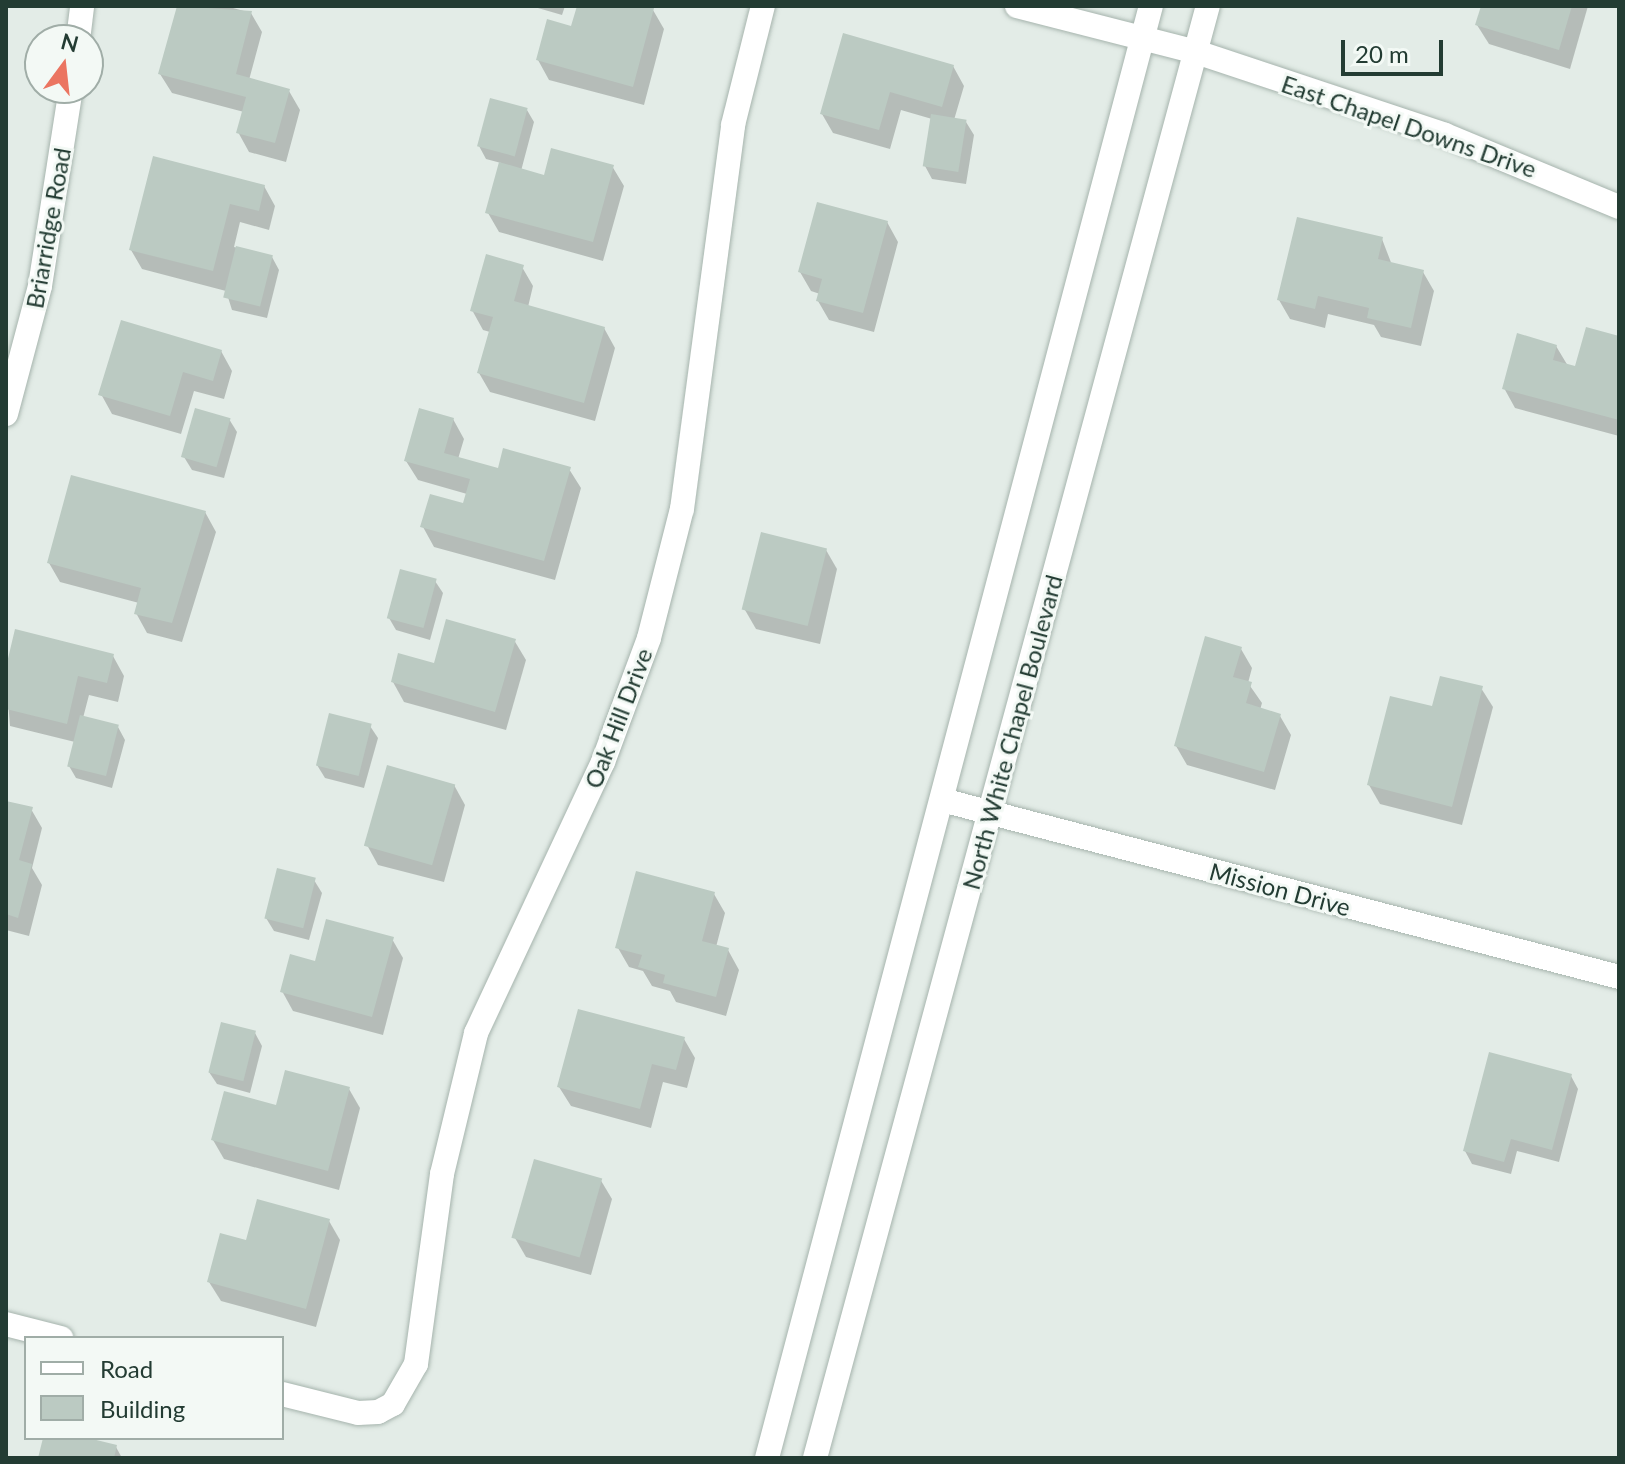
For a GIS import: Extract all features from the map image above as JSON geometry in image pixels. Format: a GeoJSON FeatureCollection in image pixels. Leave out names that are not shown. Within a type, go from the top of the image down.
{"type":"FeatureCollection","features":[{"type":"Feature","properties":{"kind":"street","name":"Oak Hill Drive"},"geometry":{"type":"LineString","coordinates":[[284,1394],[358,1413],[393,1404],[416,1364],[442,1174],[476,1033],[603,762],[649,638],[682,509],[733,125],[763,6]]}},
{"type":"Feature","properties":{"kind":"street","name":"East Chapel Downs Drive"},"geometry":{"type":"LineString","coordinates":[[1017,6],[1196,52],[1445,135],[1619,207]]}},
{"type":"Feature","properties":{"kind":"street","name":"North White Chapel Boulevard"},"geometry":{"type":"LineString","coordinates":[[767,1458],[1151,6]]}},
{"type":"Feature","properties":{"kind":"street","name":"North White Chapel Boulevard"},"geometry":{"type":"LineString","coordinates":[[815,1458],[1208,6]]}},
{"type":"Feature","properties":{"kind":"street","name":"Briarridge Road"},"geometry":{"type":"LineString","coordinates":[[6,414],[40,286],[68,104]]}},
{"type":"Feature","properties":{"kind":"street","name":"Mission Drive"},"geometry":{"type":"LineString","coordinates":[[942,800],[1619,977]]}},
{"type":"Feature","properties":{"kind":"street"},"geometry":{"type":"LineString","coordinates":[[6,1324],[53,1336]]}},
{"type":"Feature","properties":{"kind":"building"},"geometry":{"type":"Polygon","coordinates":[[[177,6],[252,11],[236,74],[290,89],[275,143],[236,133],[246,97],[158,74],[177,6]]]}},
{"type":"Feature","properties":{"kind":"building"},"geometry":{"type":"Polygon","coordinates":[[[577,6],[654,8],[633,87],[536,60],[547,19],[571,26],[577,6]]]}},
{"type":"Feature","properties":{"kind":"building"},"geometry":{"type":"Polygon","coordinates":[[[1481,6],[1572,6],[1559,50],[1475,25],[1481,6]]]}},
{"type":"Feature","properties":{"kind":"building"},"geometry":{"type":"Polygon","coordinates":[[[843,33],[954,65],[942,107],[890,92],[879,130],[820,114],[843,33]]]}},
{"type":"Feature","properties":{"kind":"building"},"geometry":{"type":"Polygon","coordinates":[[[490,98],[528,108],[515,156],[477,146],[490,98]]]}},
{"type":"Feature","properties":{"kind":"building"},"geometry":{"type":"Polygon","coordinates":[[[931,114],[967,120],[958,172],[923,166],[931,114]]]}},
{"type":"Feature","properties":{"kind":"building"},"geometry":{"type":"Polygon","coordinates":[[[551,148],[614,165],[593,242],[485,213],[499,162],[544,175],[551,148]]]}},
{"type":"Feature","properties":{"kind":"building"},"geometry":{"type":"Polygon","coordinates":[[[153,156],[265,185],[259,211],[230,204],[213,271],[129,250],[153,156]]]}},
{"type":"Feature","properties":{"kind":"building"},"geometry":{"type":"Polygon","coordinates":[[[817,202],[888,221],[863,313],[816,301],[822,279],[798,272],[817,202]]]}},
{"type":"Feature","properties":{"kind":"building"},"geometry":{"type":"Polygon","coordinates":[[[1297,217],[1383,237],[1378,259],[1424,270],[1411,328],[1367,318],[1369,308],[1318,296],[1315,309],[1277,300],[1297,217]]]}},
{"type":"Feature","properties":{"kind":"building"},"geometry":{"type":"Polygon","coordinates":[[[236,246],[273,255],[260,307],[223,297],[236,246]]]}},
{"type":"Feature","properties":{"kind":"building"},"geometry":{"type":"Polygon","coordinates":[[[486,254],[524,265],[514,301],[605,327],[584,403],[477,373],[493,317],[470,311],[486,254]]]}},
{"type":"Feature","properties":{"kind":"building"},"geometry":{"type":"Polygon","coordinates":[[[121,320],[222,350],[213,381],[183,372],[170,416],[98,395],[121,320]]]}},
{"type":"Feature","properties":{"kind":"building"},"geometry":{"type":"Polygon","coordinates":[[[1586,327],[1619,336],[1619,420],[1502,389],[1517,333],[1557,345],[1553,360],[1575,366],[1586,327]]]}},
{"type":"Feature","properties":{"kind":"building"},"geometry":{"type":"Polygon","coordinates":[[[195,408],[231,418],[217,467],[181,457],[195,408]]]}},
{"type":"Feature","properties":{"kind":"building"},"geometry":{"type":"Polygon","coordinates":[[[419,408],[454,418],[444,453],[498,468],[503,448],[571,467],[544,561],[420,527],[430,494],[463,503],[470,479],[404,461],[419,408]]]}},
{"type":"Feature","properties":{"kind":"building"},"geometry":{"type":"Polygon","coordinates":[[[71,475],[206,511],[172,623],[134,614],[141,588],[47,563],[71,475]]]}},
{"type":"Feature","properties":{"kind":"building"},"geometry":{"type":"Polygon","coordinates":[[[761,532],[827,548],[808,626],[742,610],[761,532]]]}},
{"type":"Feature","properties":{"kind":"building"},"geometry":{"type":"Polygon","coordinates":[[[400,569],[437,579],[424,628],[387,618],[400,569]]]}},
{"type":"Feature","properties":{"kind":"building"},"geometry":{"type":"Polygon","coordinates":[[[446,619],[516,639],[495,712],[391,682],[398,653],[434,663],[446,619]]]}},
{"type":"Feature","properties":{"kind":"building"},"geometry":{"type":"Polygon","coordinates":[[[15,629],[114,654],[107,683],[78,676],[67,724],[6,709],[6,667],[15,629]]]}},
{"type":"Feature","properties":{"kind":"building"},"geometry":{"type":"Polygon","coordinates":[[[1205,636],[1242,647],[1233,677],[1252,682],[1246,703],[1281,714],[1264,772],[1174,746],[1205,636]]]}},
{"type":"Feature","properties":{"kind":"building"},"geometry":{"type":"Polygon","coordinates":[[[1440,676],[1483,686],[1452,807],[1367,785],[1390,696],[1432,706],[1440,676]]]}},
{"type":"Feature","properties":{"kind":"building"},"geometry":{"type":"Polygon","coordinates":[[[329,713],[372,724],[359,776],[316,765],[329,713]]]}},
{"type":"Feature","properties":{"kind":"building"},"geometry":{"type":"Polygon","coordinates":[[[80,715],[119,725],[106,776],[67,766],[80,715]]]}},
{"type":"Feature","properties":{"kind":"building"},"geometry":{"type":"Polygon","coordinates":[[[387,765],[455,785],[432,865],[364,846],[387,765]]]}},
{"type":"Feature","properties":{"kind":"building"},"geometry":{"type":"Polygon","coordinates":[[[6,801],[33,807],[19,860],[32,864],[18,918],[6,914],[6,801]]]}},
{"type":"Feature","properties":{"kind":"building"},"geometry":{"type":"Polygon","coordinates":[[[277,868],[316,878],[303,928],[264,918],[277,868]]]}},
{"type":"Feature","properties":{"kind":"building"},"geometry":{"type":"Polygon","coordinates":[[[636,871],[715,892],[702,941],[729,948],[716,997],[663,983],[665,975],[638,967],[642,955],[615,948],[636,871]]]}},
{"type":"Feature","properties":{"kind":"building"},"geometry":{"type":"Polygon","coordinates":[[[326,919],[394,937],[372,1017],[280,992],[290,954],[315,961],[326,919]]]}},
{"type":"Feature","properties":{"kind":"building"},"geometry":{"type":"Polygon","coordinates":[[[578,1009],[685,1037],[676,1070],[652,1064],[640,1109],[557,1087],[578,1009]]]}},
{"type":"Feature","properties":{"kind":"building"},"geometry":{"type":"Polygon","coordinates":[[[221,1022],[256,1031],[243,1081],[208,1072],[221,1022]]]}},
{"type":"Feature","properties":{"kind":"building"},"geometry":{"type":"Polygon","coordinates":[[[1489,1052],[1572,1074],[1552,1150],[1511,1139],[1504,1162],[1463,1151],[1489,1052]]]}},
{"type":"Feature","properties":{"kind":"building"},"geometry":{"type":"Polygon","coordinates":[[[285,1070],[350,1087],[328,1171],[211,1140],[224,1091],[276,1105],[285,1070]]]}},
{"type":"Feature","properties":{"kind":"building"},"geometry":{"type":"Polygon","coordinates":[[[534,1159],[602,1179],[580,1257],[511,1238],[534,1159]]]}},
{"type":"Feature","properties":{"kind":"building"},"geometry":{"type":"Polygon","coordinates":[[[257,1199],[330,1219],[306,1309],[207,1282],[220,1233],[246,1240],[257,1199]]]}},
{"type":"Feature","properties":{"kind":"building"},"geometry":{"type":"Polygon","coordinates":[[[42,1440],[96,1440],[117,1445],[114,1458],[38,1458],[42,1440]]]}}]}
